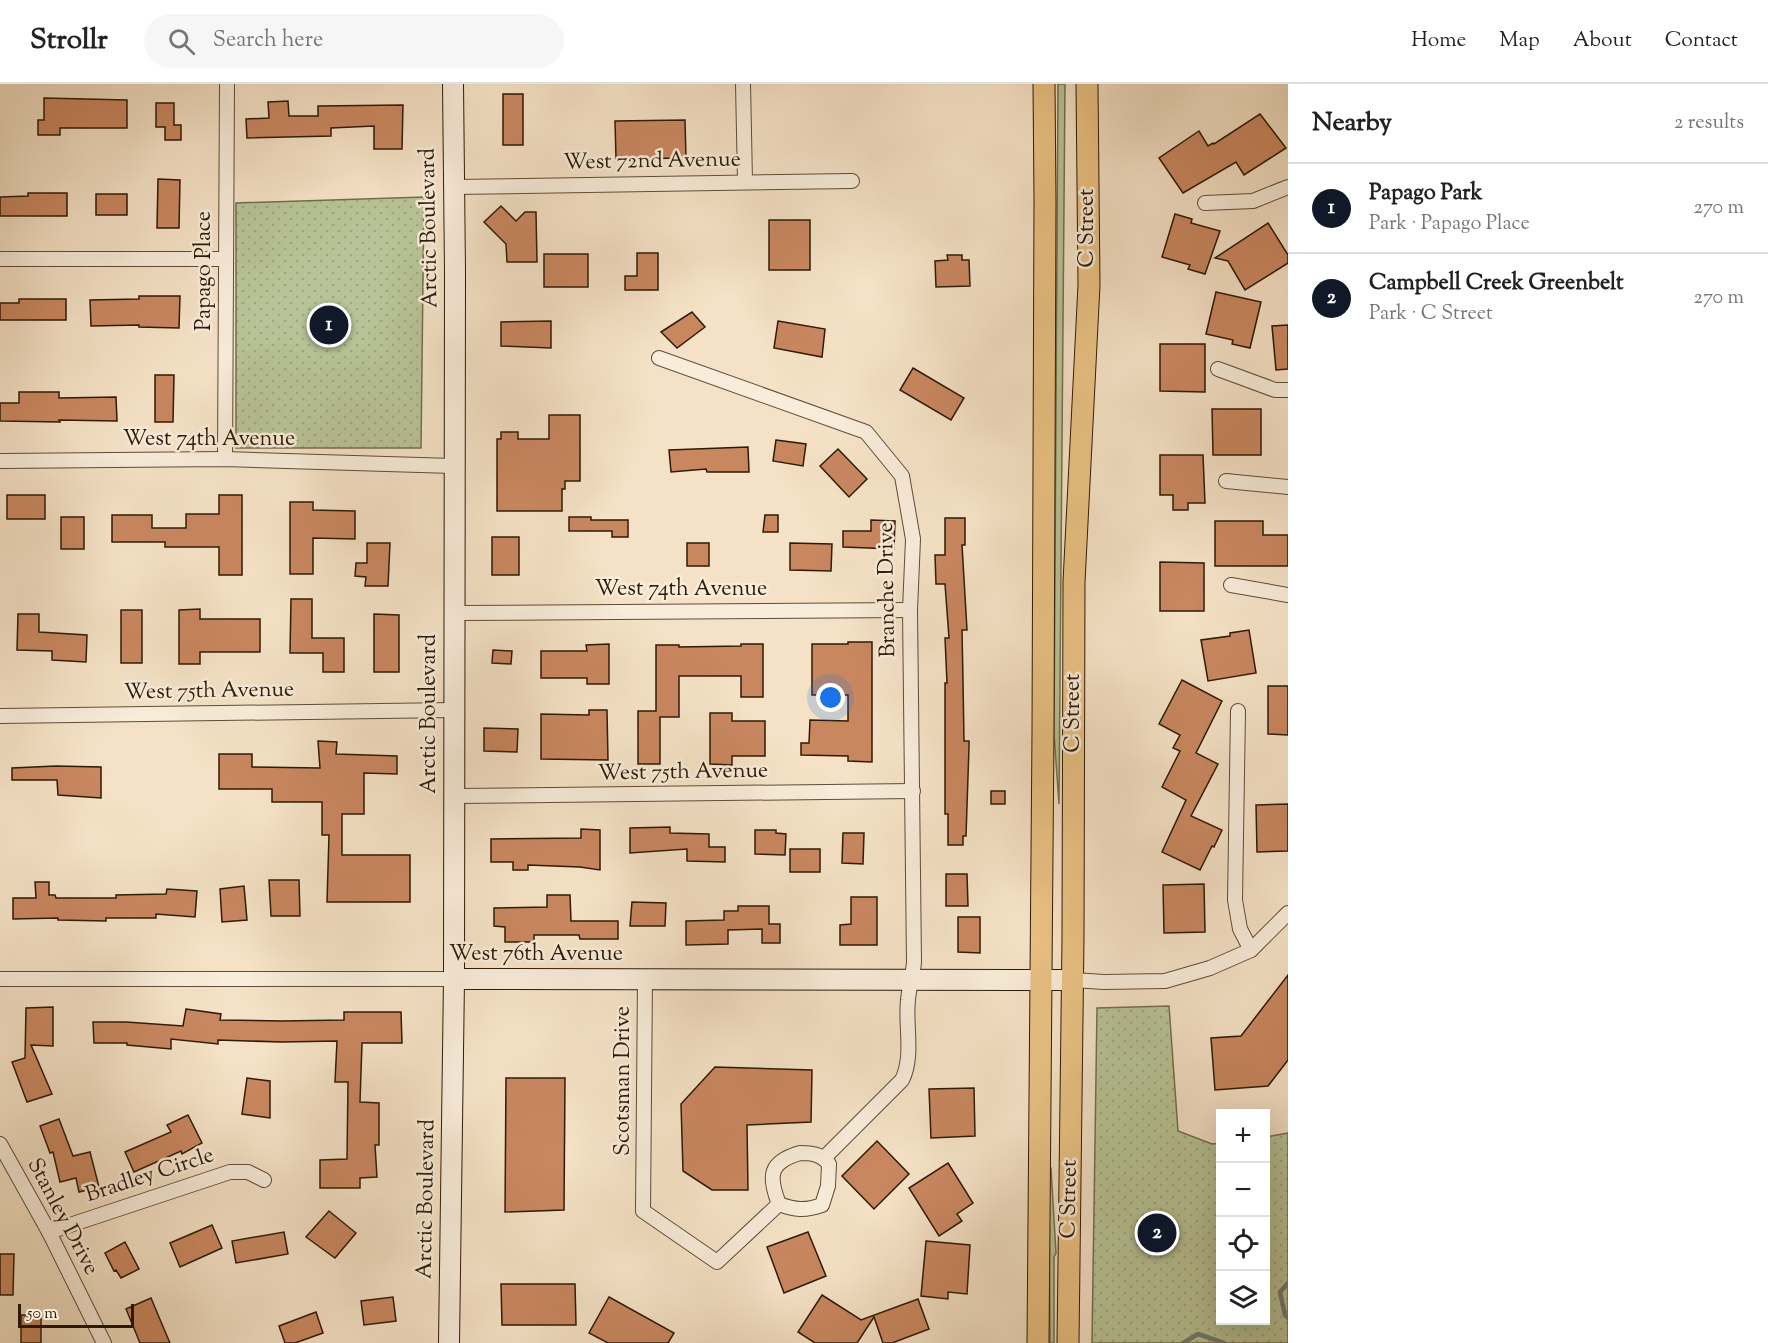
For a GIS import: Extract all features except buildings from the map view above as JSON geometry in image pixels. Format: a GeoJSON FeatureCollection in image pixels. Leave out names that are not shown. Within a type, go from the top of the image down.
{"type":"FeatureCollection","features":[{"type":"Feature","properties":{"kind":"main road","name":"Arctic Boulevard"},"geometry":{"type":"LineString","coordinates":[[449,1343],[454,979],[453,84]]}},
{"type":"Feature","properties":{"kind":"main road","name":"C Street"},"geometry":{"type":"LineString","coordinates":[[1038,1343],[1044,84]]}},
{"type":"Feature","properties":{"kind":"main road","name":"C Street"},"geometry":{"type":"LineString","coordinates":[[1068,1343],[1074,582],[1089,285],[1088,84]]}},
{"type":"Feature","properties":{"kind":"main road","name":"West 76th Avenue"},"geometry":{"type":"LineString","coordinates":[[454,979],[1072,980]]}},
{"type":"Feature","properties":{"kind":"street","name":"Papago Place"},"geometry":{"type":"LineString","coordinates":[[225,459],[227,84]]}},
{"type":"Feature","properties":{"kind":"street"},"geometry":{"type":"LineString","coordinates":[[743,84],[745,181]]}},
{"type":"Feature","properties":{"kind":"street","name":"West 72nd Avenue"},"geometry":{"type":"LineString","coordinates":[[453,187],[852,181]]}},
{"type":"Feature","properties":{"kind":"street"},"geometry":{"type":"LineString","coordinates":[[1205,203],[1253,201],[1288,187]]}},
{"type":"Feature","properties":{"kind":"street"},"geometry":{"type":"LineString","coordinates":[[0,259],[225,259]]}},
{"type":"Feature","properties":{"kind":"street","name":"Branche Drive"},"geometry":{"type":"LineString","coordinates":[[659,358],[866,432],[902,476],[913,539],[910,610],[913,791],[912,980],[908,998],[906,1072],[902,1080],[824,1158]]}},
{"type":"Feature","properties":{"kind":"street"},"geometry":{"type":"LineString","coordinates":[[1218,369],[1275,390],[1288,390]]}},
{"type":"Feature","properties":{"kind":"street","name":"West 74th Avenue"},"geometry":{"type":"LineString","coordinates":[[0,461],[225,459],[453,466]]}},
{"type":"Feature","properties":{"kind":"street"},"geometry":{"type":"LineString","coordinates":[[1226,481],[1288,487]]}},
{"type":"Feature","properties":{"kind":"street"},"geometry":{"type":"LineString","coordinates":[[1231,585],[1288,595]]}},
{"type":"Feature","properties":{"kind":"street","name":"West 74th Avenue"},"geometry":{"type":"LineString","coordinates":[[454,613],[910,610]]}},
{"type":"Feature","properties":{"kind":"street","name":"West 75th Avenue"},"geometry":{"type":"LineString","coordinates":[[0,716],[454,710]]}},
{"type":"Feature","properties":{"kind":"street"},"geometry":{"type":"LineString","coordinates":[[1238,711],[1235,900],[1240,929],[1251,950]]}},
{"type":"Feature","properties":{"kind":"street","name":"West 75th Avenue"},"geometry":{"type":"LineString","coordinates":[[454,796],[913,791]]}},
{"type":"Feature","properties":{"kind":"street"},"geometry":{"type":"LineString","coordinates":[[1072,980],[1165,981],[1210,968],[1251,950],[1288,913]]}},
{"type":"Feature","properties":{"kind":"street","name":"West 76th Avenue"},"geometry":{"type":"LineString","coordinates":[[0,979],[454,979]]}},
{"type":"Feature","properties":{"kind":"street","name":"Scotsman Drive"},"geometry":{"type":"LineString","coordinates":[[645,979],[643,1211],[717,1262],[779,1204]]}},
{"type":"Feature","properties":{"kind":"street","name":"Stanley Drive"},"geometry":{"type":"LineString","coordinates":[[0,1144],[49,1232],[104,1343]]}},
{"type":"Feature","properties":{"kind":"street"},"geometry":{"type":"LineString","coordinates":[[800,1153],[813,1153],[824,1158],[829,1164],[830,1174],[822,1205],[809,1210],[795,1210],[779,1204],[772,1179],[777,1163],[786,1157],[800,1153]]}},
{"type":"Feature","properties":{"kind":"street","name":"Bradley Circle"},"geometry":{"type":"LineString","coordinates":[[49,1232],[230,1172],[248,1172],[264,1180]]}},
{"type":"Feature","properties":{"kind":"green space"},"geometry":{"type":"Polygon","coordinates":[[[1058,84],[1065,84],[1059,804],[1054,734],[1058,84]]]}},
{"type":"Feature","properties":{"kind":"green space"},"geometry":{"type":"Polygon","coordinates":[[[424,197],[421,448],[236,448],[236,203],[424,197]]]}},
{"type":"Feature","properties":{"kind":"green space"},"geometry":{"type":"Polygon","coordinates":[[[1169,1006],[1178,1131],[1216,1144],[1216,1325],[1270,1325],[1270,1136],[1288,1133],[1288,1343],[1092,1343],[1097,1008],[1169,1006]]]}},
{"type":"Feature","properties":{"kind":"green space"},"geometry":{"type":"Polygon","coordinates":[[[1049,1167],[1051,1168],[1056,1253],[1054,1257],[1054,1343],[1050,1343],[1049,1167]]]}},
{"type":"Feature","properties":{"kind":"waterway"},"geometry":{"type":"LineString","coordinates":[[1288,1283],[1280,1292],[1285,1315],[1288,1318]]}},
{"type":"Feature","properties":{"kind":"waterway"},"geometry":{"type":"LineString","coordinates":[[1183,1343],[1198,1334],[1224,1343]]}},
{"type":"Feature","properties":{"kind":"place","name":"Papago Park"},"geometry":{"type":"Point","coordinates":[329,325]}},
{"type":"Feature","properties":{"kind":"place","name":"Campbell Creek Greenbelt"},"geometry":{"type":"Point","coordinates":[1157,1233]}}]}
